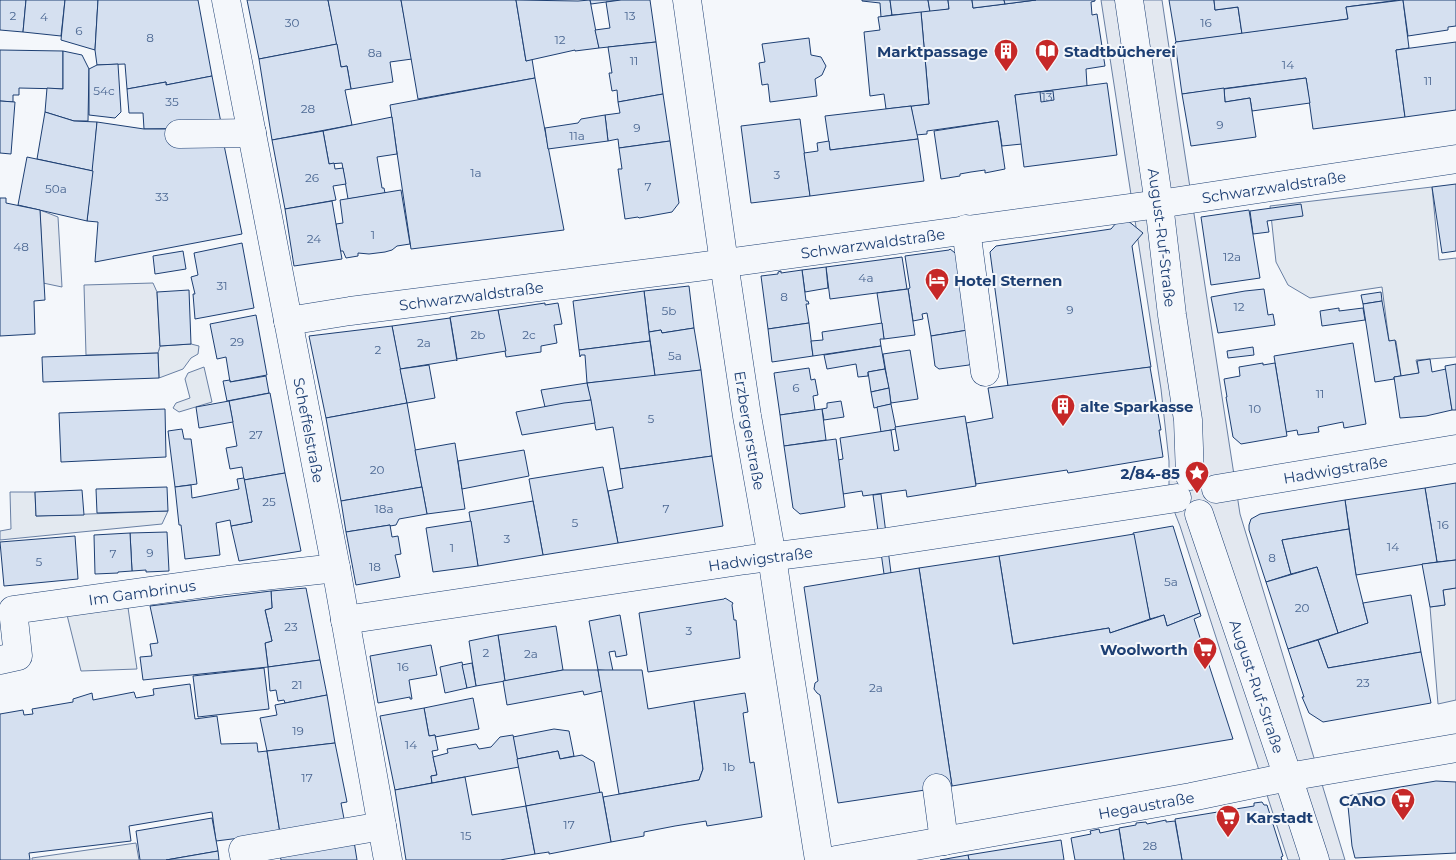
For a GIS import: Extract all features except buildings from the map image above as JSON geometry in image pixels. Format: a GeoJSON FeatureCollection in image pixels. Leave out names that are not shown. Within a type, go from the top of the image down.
{"type":"FeatureCollection","features":[{"type":"Feature","properties":{"kind":"street","name":"Scheffelstraße"},"geometry":{"type":"LineString","coordinates":[[226,0],[336,568],[388,860]]}},
{"type":"Feature","properties":{"kind":"street","name":"Erzbergerstraße"},"geometry":{"type":"LineString","coordinates":[[687,0],[747,416],[772,557],[818,860]]}},
{"type":"Feature","properties":{"kind":"street","name":"August-Ruf-Straße"},"geometry":{"type":"LineString","coordinates":[[1129,0],[1188,420],[1184,487]]}},
{"type":"Feature","properties":{"kind":"street"},"geometry":{"type":"LineString","coordinates":[[179,134],[252,133]]}},
{"type":"Feature","properties":{"kind":"street","name":"Schwarzwaldstraße"},"geometry":{"type":"LineString","coordinates":[[288,321],[350,311],[1159,204],[1456,159]]}},
{"type":"Feature","properties":{"kind":"street"},"geometry":{"type":"LineString","coordinates":[[966,229],[985,372]]}},
{"type":"Feature","properties":{"kind":"street","name":"Hadwigstraße"},"geometry":{"type":"LineString","coordinates":[[1216,489],[1456,449]]}},
{"type":"Feature","properties":{"kind":"street"},"geometry":{"type":"LineString","coordinates":[[1196,475],[1209,479],[1216,489],[1213,505],[1204,512],[1199,514],[1192,513],[1185,510],[1180,504],[1184,487],[1196,475]]}},
{"type":"Feature","properties":{"kind":"street","name":"Hadwigstraße"},"geometry":{"type":"LineString","coordinates":[[345,620],[746,560],[880,543],[1089,510],[1184,487]]}},
{"type":"Feature","properties":{"kind":"street","name":"August-Ruf-Straße"},"geometry":{"type":"LineString","coordinates":[[1199,514],[1315,860]]}},
{"type":"Feature","properties":{"kind":"street","name":"Im Gambrinus"},"geometry":{"type":"LineString","coordinates":[[0,660],[18,656],[13,610],[228,580],[336,568]]}},
{"type":"Feature","properties":{"kind":"street","name":"Hegaustraße"},"geometry":{"type":"LineString","coordinates":[[836,860],[1456,748]]}},
{"type":"Feature","properties":{"kind":"street"},"geometry":{"type":"LineString","coordinates":[[936,788],[944,841]]}},
{"type":"Feature","properties":{"kind":"street"},"geometry":{"type":"LineString","coordinates":[[245,860],[243,850],[382,826]]}},
{"type":"Feature","properties":{"kind":"shaded area"},"geometry":{"type":"Polygon","coordinates":[[[1101,0],[1162,0],[1240,514],[1345,860],[1288,860],[1180,526],[1169,498],[1169,461],[1161,389],[1101,0]]]}},
{"type":"Feature","properties":{"kind":"shaded area"},"geometry":{"type":"Polygon","coordinates":[[[1432,187],[1439,260],[1456,258],[1456,357],[1416,360],[1419,373],[1401,376],[1396,341],[1389,341],[1382,287],[1310,298],[1288,285],[1276,262],[1270,206],[1432,187]]]}},
{"type":"Feature","properties":{"kind":"shaded area"},"geometry":{"type":"Polygon","coordinates":[[[40,210],[58,217],[62,287],[43,283],[40,210]]]}},
{"type":"Feature","properties":{"kind":"shaded area"},"geometry":{"type":"Polygon","coordinates":[[[153,283],[157,292],[160,346],[158,353],[86,355],[84,285],[153,283]]]}},
{"type":"Feature","properties":{"kind":"shaded area"},"geometry":{"type":"Polygon","coordinates":[[[191,344],[199,346],[198,354],[191,358],[183,369],[159,378],[158,353],[160,346],[191,344]]]}},
{"type":"Feature","properties":{"kind":"shaded area"},"geometry":{"type":"Polygon","coordinates":[[[204,367],[212,402],[179,412],[173,408],[176,403],[190,398],[185,379],[188,373],[204,367]]]}},
{"type":"Feature","properties":{"kind":"shaded area"},"geometry":{"type":"Polygon","coordinates":[[[10,492],[35,492],[36,516],[168,511],[162,524],[0,540],[0,531],[11,529],[10,492]]]}},
{"type":"Feature","properties":{"kind":"shaded area"},"geometry":{"type":"Polygon","coordinates":[[[1456,588],[1456,700],[1438,704],[1430,607],[1445,605],[1443,590],[1456,588]]]}},
{"type":"Feature","properties":{"kind":"shaded area"},"geometry":{"type":"Polygon","coordinates":[[[126,594],[137,669],[81,671],[64,603],[126,594]]]}},
{"type":"Feature","properties":{"kind":"shaded area"},"geometry":{"type":"Polygon","coordinates":[[[136,843],[139,860],[32,860],[32,858],[136,843]]]}},
{"type":"Feature","properties":{"kind":"place","name":"Marktpassage"},"geometry":{"type":"Point","coordinates":[1006,72]}},
{"type":"Feature","properties":{"kind":"place","name":"Stadtbücherei"},"geometry":{"type":"Point","coordinates":[1047,72]}},
{"type":"Feature","properties":{"kind":"place","name":"Hotel Sternen"},"geometry":{"type":"Point","coordinates":[937,301]}},
{"type":"Feature","properties":{"kind":"place","name":"alte Sparkasse"},"geometry":{"type":"Point","coordinates":[1063,427]}},
{"type":"Feature","properties":{"kind":"place","name":"2/84-85"},"geometry":{"type":"Point","coordinates":[1197,494]}},
{"type":"Feature","properties":{"kind":"place","name":"Woolworth"},"geometry":{"type":"Point","coordinates":[1205,670]}},
{"type":"Feature","properties":{"kind":"place","name":"CANO"},"geometry":{"type":"Point","coordinates":[1403,821]}},
{"type":"Feature","properties":{"kind":"place","name":"Karstadt"},"geometry":{"type":"Point","coordinates":[1228,838]}}]}
